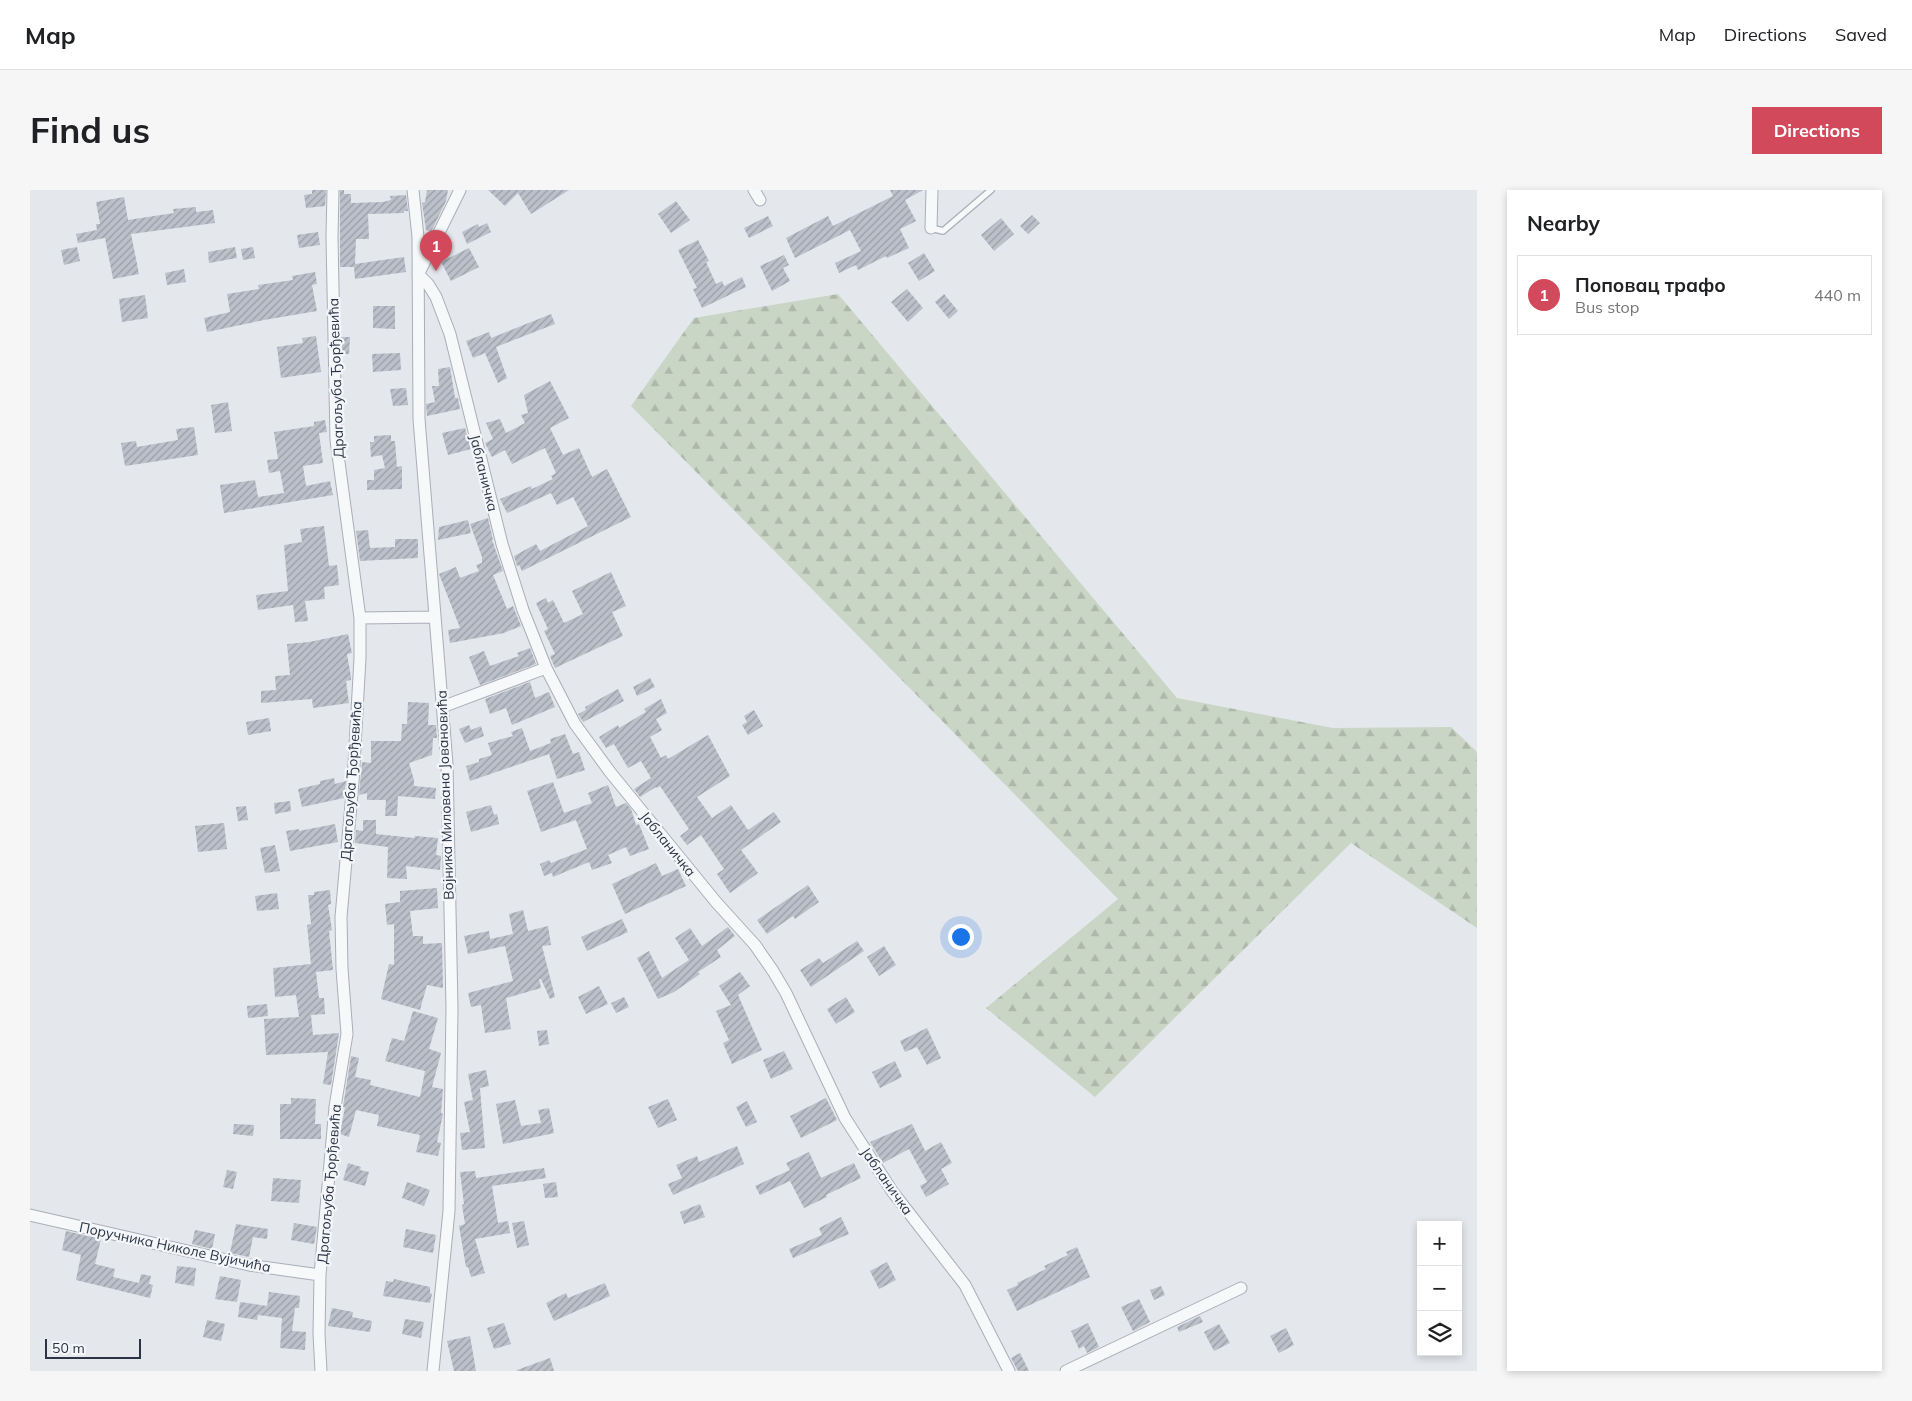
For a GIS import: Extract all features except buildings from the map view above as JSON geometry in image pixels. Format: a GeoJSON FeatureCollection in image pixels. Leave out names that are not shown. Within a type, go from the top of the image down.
{"type":"FeatureCollection","features":[{"type":"Feature","properties":{"kind":"street","name":"Драгољуба Ђорђевића"},"geometry":{"type":"LineString","coordinates":[[321,1371],[319,1334],[320,1275],[335,1107],[347,1034],[342,969],[341,917],[360,658],[360,618],[336,440],[332,277],[333,190]]}},
{"type":"Feature","properties":{"kind":"street","name":"Војника Милована Јовановића"},"geometry":{"type":"LineString","coordinates":[[413,190],[418,236],[417,354],[419,419],[447,764],[452,1027],[449,1212],[433,1371]]}},
{"type":"Feature","properties":{"kind":"street"},"geometry":{"type":"LineString","coordinates":[[418,274],[460,190]]}},
{"type":"Feature","properties":{"kind":"street"},"geometry":{"type":"LineString","coordinates":[[931,228],[932,190]]}},
{"type":"Feature","properties":{"kind":"street","name":"Јабланичка"},"geometry":{"type":"LineString","coordinates":[[418,274],[428,284],[436,297],[450,334],[502,544],[523,610],[546,668],[575,724],[610,772],[716,902],[755,945],[773,971],[786,993],[845,1118],[892,1191],[965,1285],[1009,1371]]}},
{"type":"Feature","properties":{"kind":"street"},"geometry":{"type":"LineString","coordinates":[[360,618],[435,617]]}},
{"type":"Feature","properties":{"kind":"street"},"geometry":{"type":"LineString","coordinates":[[442,707],[546,668]]}},
{"type":"Feature","properties":{"kind":"street","name":"Поручника Николе Вујичића"},"geometry":{"type":"LineString","coordinates":[[30,1215],[248,1265],[320,1275]]}},
{"type":"Feature","properties":{"kind":"street"},"geometry":{"type":"LineString","coordinates":[[1066,1371],[1241,1288]]}},
{"type":"Feature","properties":{"kind":"lane"},"geometry":{"type":"LineString","coordinates":[[931,228],[943,231],[991,190]]}},
{"type":"Feature","properties":{"kind":"green space"},"geometry":{"type":"Polygon","coordinates":[[[838,294],[1177,698],[1333,728],[1451,727],[1477,752],[1477,928],[1351,843],[1095,1097],[986,1008],[1118,899],[631,406],[694,318],[838,294]]]}},
{"type":"Feature","properties":{"kind":"place","name":"Поповац трафо"},"geometry":{"type":"Point","coordinates":[436,271]}}]}
